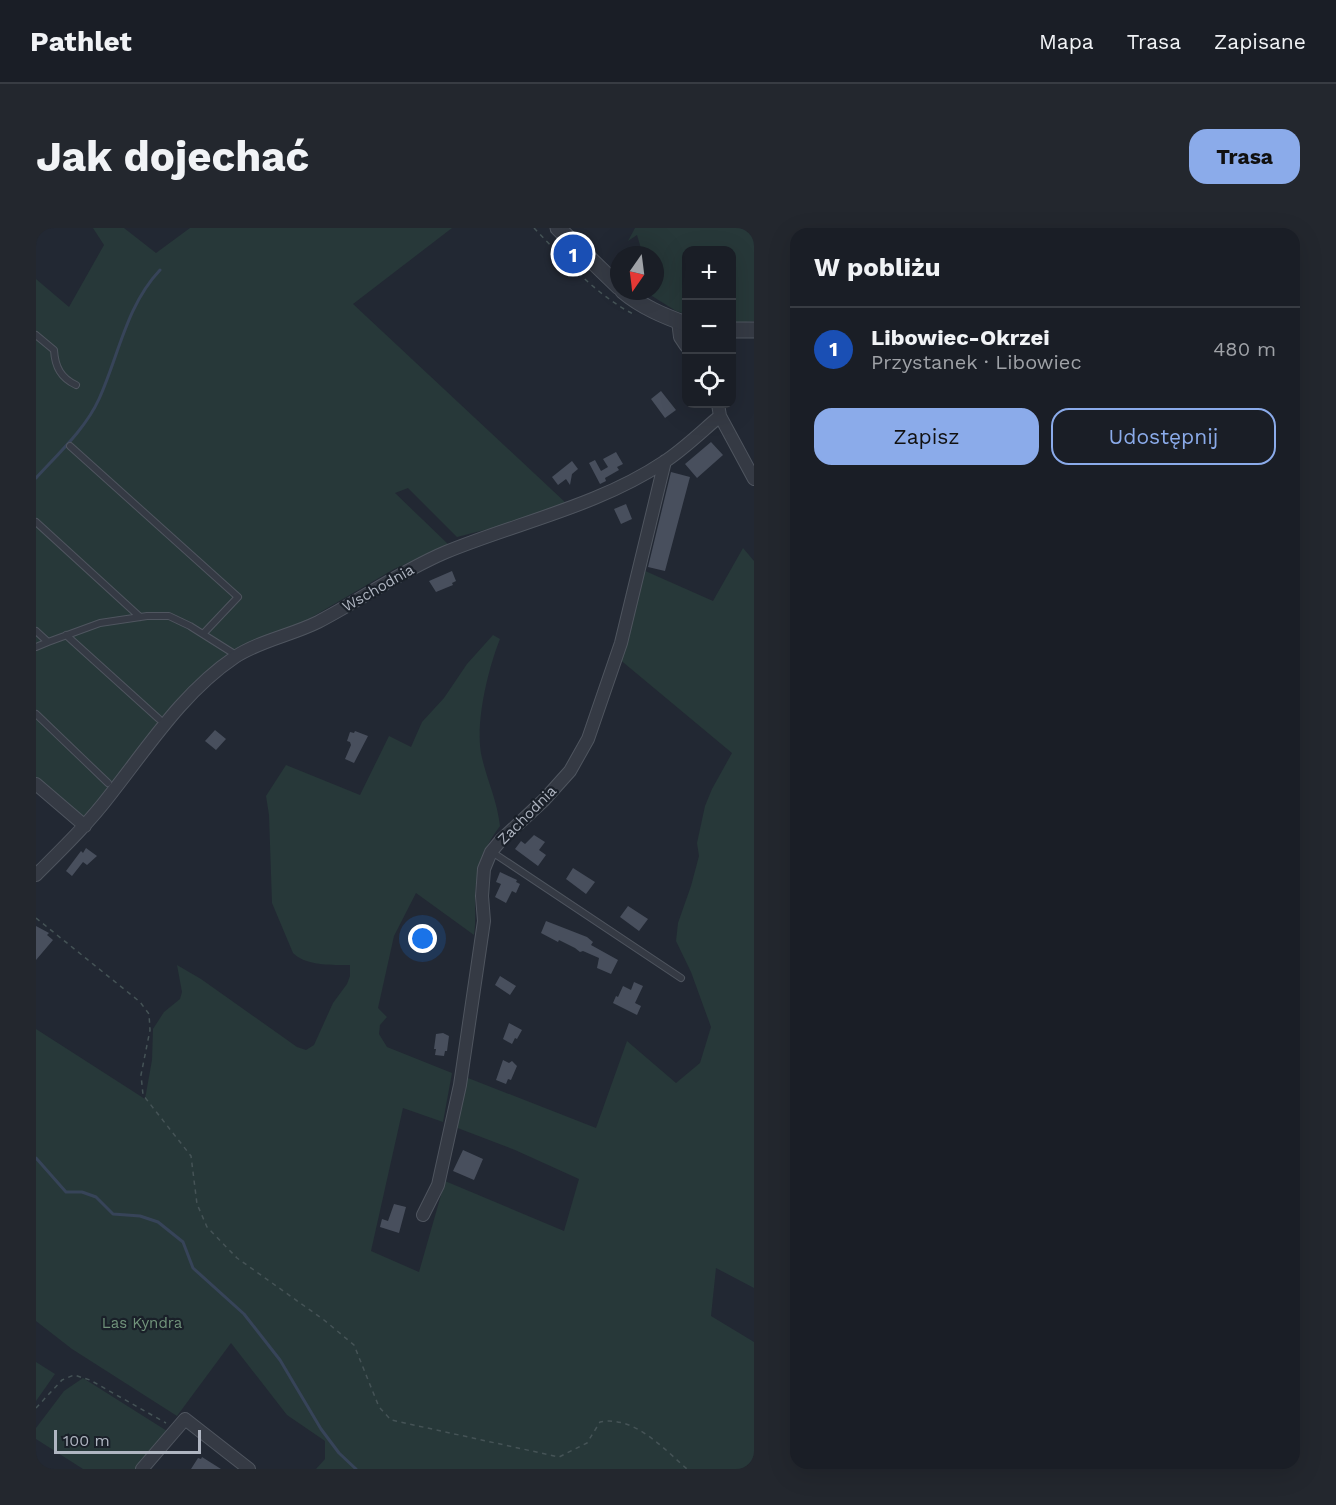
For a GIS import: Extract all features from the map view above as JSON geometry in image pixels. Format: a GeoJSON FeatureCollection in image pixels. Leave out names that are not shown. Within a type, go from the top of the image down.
{"type":"FeatureCollection","features":[{"type":"Feature","properties":{"kind":"street"},"geometry":{"type":"LineString","coordinates":[[558,228],[610,278]]}},
{"type":"Feature","properties":{"kind":"street"},"geometry":{"type":"LineString","coordinates":[[636,300],[644,306],[682,322],[680,337],[682,340]]}},
{"type":"Feature","properties":{"kind":"street"},"geometry":{"type":"LineString","coordinates":[[736,330],[754,330]]}},
{"type":"Feature","properties":{"kind":"street"},"geometry":{"type":"LineString","coordinates":[[719,410],[752,471]]}},
{"type":"Feature","properties":{"kind":"street","name":"Wschodnia"},"geometry":{"type":"LineString","coordinates":[[36,875],[85,826],[147,745],[187,699],[214,673],[237,656],[318,622],[410,568],[503,530],[576,506],[636,479],[665,461],[719,410]]}},
{"type":"Feature","properties":{"kind":"street","name":"Zachodnia"},"geometry":{"type":"LineString","coordinates":[[423,1215],[438,1185],[460,1085],[484,921],[482,896],[484,868],[491,852],[501,840],[544,800],[570,771],[588,739],[621,643],[665,461]]}},
{"type":"Feature","properties":{"kind":"street"},"geometry":{"type":"LineString","coordinates":[[36,784],[85,826]]}},
{"type":"Feature","properties":{"kind":"street"},"geometry":{"type":"LineString","coordinates":[[142,1469],[185,1419],[249,1469]]}},
{"type":"Feature","properties":{"kind":"lane"},"geometry":{"type":"LineString","coordinates":[[36,335],[54,350],[55,363],[60,372],[68,381],[76,385]]}},
{"type":"Feature","properties":{"kind":"lane"},"geometry":{"type":"LineString","coordinates":[[70,446],[238,597],[203,634]]}},
{"type":"Feature","properties":{"kind":"lane"},"geometry":{"type":"LineString","coordinates":[[36,522],[140,617]]}},
{"type":"Feature","properties":{"kind":"lane"},"geometry":{"type":"LineString","coordinates":[[36,647],[100,623],[140,617],[169,616],[237,656]]}},
{"type":"Feature","properties":{"kind":"lane"},"geometry":{"type":"LineString","coordinates":[[36,631],[48,642]]}},
{"type":"Feature","properties":{"kind":"lane"},"geometry":{"type":"LineString","coordinates":[[66,635],[159,719]]}},
{"type":"Feature","properties":{"kind":"lane"},"geometry":{"type":"LineString","coordinates":[[36,714],[108,783]]}},
{"type":"Feature","properties":{"kind":"lane"},"geometry":{"type":"LineString","coordinates":[[491,852],[681,978]]}},
{"type":"Feature","properties":{"kind":"path"},"geometry":{"type":"LineString","coordinates":[[36,918],[140,1002],[148,1014],[150,1030],[141,1075],[143,1095],[191,1156],[197,1204],[207,1227],[237,1258],[324,1320],[354,1345],[379,1407],[391,1420],[559,1457],[587,1443],[600,1422],[608,1420],[647,1435],[687,1469]]}},
{"type":"Feature","properties":{"kind":"path"},"geometry":{"type":"LineString","coordinates":[[36,1408],[62,1380],[74,1375],[90,1380],[163,1422],[179,1426]]}},
{"type":"Feature","properties":{"kind":"green space"},"geometry":{"type":"Polygon","coordinates":[[[93,228],[124,228],[156,253],[190,228],[452,228],[353,304],[567,504],[508,524],[457,537],[408,488],[395,493],[449,545],[394,569],[290,630],[226,660],[79,827],[36,786],[36,279],[69,307],[104,245],[93,228]]]}},
{"type":"Feature","properties":{"kind":"green space"},"geometry":{"type":"Polygon","coordinates":[[[635,228],[754,228],[754,321],[736,323],[736,246],[682,246],[682,313],[658,300],[664,300],[664,246],[640,246],[637,235],[628,241],[635,228]]]}},
{"type":"Feature","properties":{"kind":"green space","name":"Las Kyndra"},"geometry":{"type":"Polygon","coordinates":[[[743,548],[754,561],[754,1288],[716,1268],[711,1316],[754,1342],[754,1469],[316,1469],[325,1459],[325,1441],[287,1415],[231,1343],[177,1416],[72,1349],[36,1321],[36,1029],[145,1099],[152,1060],[153,1029],[164,1012],[180,999],[182,992],[177,965],[201,979],[297,1047],[306,1050],[314,1045],[333,1003],[347,984],[350,965],[312,963],[293,953],[272,903],[269,815],[266,796],[286,765],[360,795],[389,736],[411,747],[422,722],[444,698],[467,664],[493,635],[500,639],[484,698],[480,745],[500,826],[485,851],[478,871],[474,935],[416,893],[394,936],[378,1008],[387,1017],[380,1025],[379,1034],[387,1047],[452,1073],[443,1122],[403,1108],[371,1251],[419,1272],[445,1181],[564,1231],[579,1179],[515,1150],[455,1127],[463,1076],[596,1128],[627,1041],[676,1083],[700,1063],[711,1027],[691,972],[676,941],[678,923],[699,856],[697,843],[705,806],[732,753],[618,658],[643,570],[713,601],[743,548]]]}},
{"type":"Feature","properties":{"kind":"green space"},"geometry":{"type":"Polygon","coordinates":[[[36,1362],[55,1374],[36,1401],[36,1362]]]}},
{"type":"Feature","properties":{"kind":"green space"},"geometry":{"type":"Polygon","coordinates":[[[83,1378],[167,1431],[137,1469],[83,1469],[36,1439],[36,1428],[64,1391],[83,1378]]]}},
{"type":"Feature","properties":{"kind":"building"},"geometry":{"type":"Polygon","coordinates":[[[661,391],[676,410],[665,418],[651,399],[661,391]]]}},
{"type":"Feature","properties":{"kind":"building"},"geometry":{"type":"Polygon","coordinates":[[[711,442],[723,455],[697,478],[685,464],[711,442]]]}},
{"type":"Feature","properties":{"kind":"building"},"geometry":{"type":"Polygon","coordinates":[[[616,452],[623,464],[617,467],[619,470],[605,478],[606,481],[600,484],[589,463],[595,460],[601,471],[608,467],[603,459],[616,452]]]}},
{"type":"Feature","properties":{"kind":"building"},"geometry":{"type":"Polygon","coordinates":[[[572,461],[578,469],[572,474],[570,485],[566,479],[558,485],[552,477],[572,461]]]}},
{"type":"Feature","properties":{"kind":"building"},"geometry":{"type":"Polygon","coordinates":[[[671,472],[690,477],[665,571],[648,567],[671,472]]]}},
{"type":"Feature","properties":{"kind":"building"},"geometry":{"type":"Polygon","coordinates":[[[626,504],[632,519],[621,524],[614,509],[626,504]]]}},
{"type":"Feature","properties":{"kind":"building"},"geometry":{"type":"Polygon","coordinates":[[[452,571],[456,581],[452,583],[453,585],[436,592],[429,581],[452,571]]]}},
{"type":"Feature","properties":{"kind":"building"},"geometry":{"type":"Polygon","coordinates":[[[215,730],[226,739],[216,750],[205,741],[215,730]]]}},
{"type":"Feature","properties":{"kind":"building"},"geometry":{"type":"Polygon","coordinates":[[[355,731],[368,736],[354,763],[345,759],[351,745],[347,741],[350,732],[355,731]]]}},
{"type":"Feature","properties":{"kind":"building"},"geometry":{"type":"Polygon","coordinates":[[[534,835],[545,842],[539,850],[546,855],[538,866],[515,849],[521,841],[525,844],[534,835]]]}},
{"type":"Feature","properties":{"kind":"building"},"geometry":{"type":"Polygon","coordinates":[[[86,848],[97,856],[87,865],[83,862],[72,876],[66,871],[81,851],[83,853],[86,848]]]}},
{"type":"Feature","properties":{"kind":"building"},"geometry":{"type":"Polygon","coordinates":[[[573,868],[595,882],[586,894],[566,879],[573,868]]]}},
{"type":"Feature","properties":{"kind":"building"},"geometry":{"type":"Polygon","coordinates":[[[500,872],[517,880],[516,882],[520,884],[516,893],[512,891],[506,903],[495,897],[501,884],[496,882],[500,872]]]}},
{"type":"Feature","properties":{"kind":"building"},"geometry":{"type":"Polygon","coordinates":[[[628,906],[648,919],[639,931],[620,917],[628,906]]]}},
{"type":"Feature","properties":{"kind":"building"},"geometry":{"type":"Polygon","coordinates":[[[546,921],[587,937],[593,942],[591,945],[618,960],[611,974],[597,968],[599,958],[583,951],[580,952],[541,933],[546,921]]]}},
{"type":"Feature","properties":{"kind":"building"},"geometry":{"type":"Polygon","coordinates":[[[36,926],[49,933],[47,935],[53,940],[36,960],[36,926]]]}},
{"type":"Feature","properties":{"kind":"building"},"geometry":{"type":"Polygon","coordinates":[[[500,976],[516,986],[510,995],[495,985],[500,976]]]}},
{"type":"Feature","properties":{"kind":"building"},"geometry":{"type":"Polygon","coordinates":[[[634,982],[643,986],[635,1003],[641,1006],[637,1015],[613,1003],[623,986],[631,990],[634,982]]]}},
{"type":"Feature","properties":{"kind":"building"},"geometry":{"type":"Polygon","coordinates":[[[509,1023],[522,1030],[512,1044],[503,1039],[509,1023]]]}},
{"type":"Feature","properties":{"kind":"building"},"geometry":{"type":"Polygon","coordinates":[[[443,1033],[449,1036],[447,1051],[444,1056],[435,1055],[436,1034],[443,1033]]]}},
{"type":"Feature","properties":{"kind":"building"},"geometry":{"type":"Polygon","coordinates":[[[503,1060],[509,1063],[512,1061],[517,1066],[511,1080],[508,1079],[506,1084],[496,1080],[503,1060]]]}},
{"type":"Feature","properties":{"kind":"building"},"geometry":{"type":"Polygon","coordinates":[[[463,1150],[483,1159],[474,1180],[453,1171],[463,1150]]]}},
{"type":"Feature","properties":{"kind":"building"},"geometry":{"type":"Polygon","coordinates":[[[394,1204],[406,1207],[399,1233],[380,1227],[382,1219],[388,1221],[394,1204]]]}},
{"type":"Feature","properties":{"kind":"building"},"geometry":{"type":"Polygon","coordinates":[[[202,1457],[221,1469],[191,1469],[198,1458],[202,1457]]]}},
{"type":"Feature","properties":{"kind":"waterway"},"geometry":{"type":"LineString","coordinates":[[36,478],[71,440],[93,410],[131,315],[148,284],[160,270]]}},
{"type":"Feature","properties":{"kind":"waterway"},"geometry":{"type":"LineString","coordinates":[[36,1158],[66,1192],[82,1192],[96,1197],[113,1214],[140,1216],[158,1222],[183,1242],[193,1268],[244,1314],[280,1360],[321,1429],[339,1453],[356,1469]]}},
{"type":"Feature","properties":{"kind":"place","name":"Libowiec-Okrzei"},"geometry":{"type":"Point","coordinates":[573,254]}}]}
